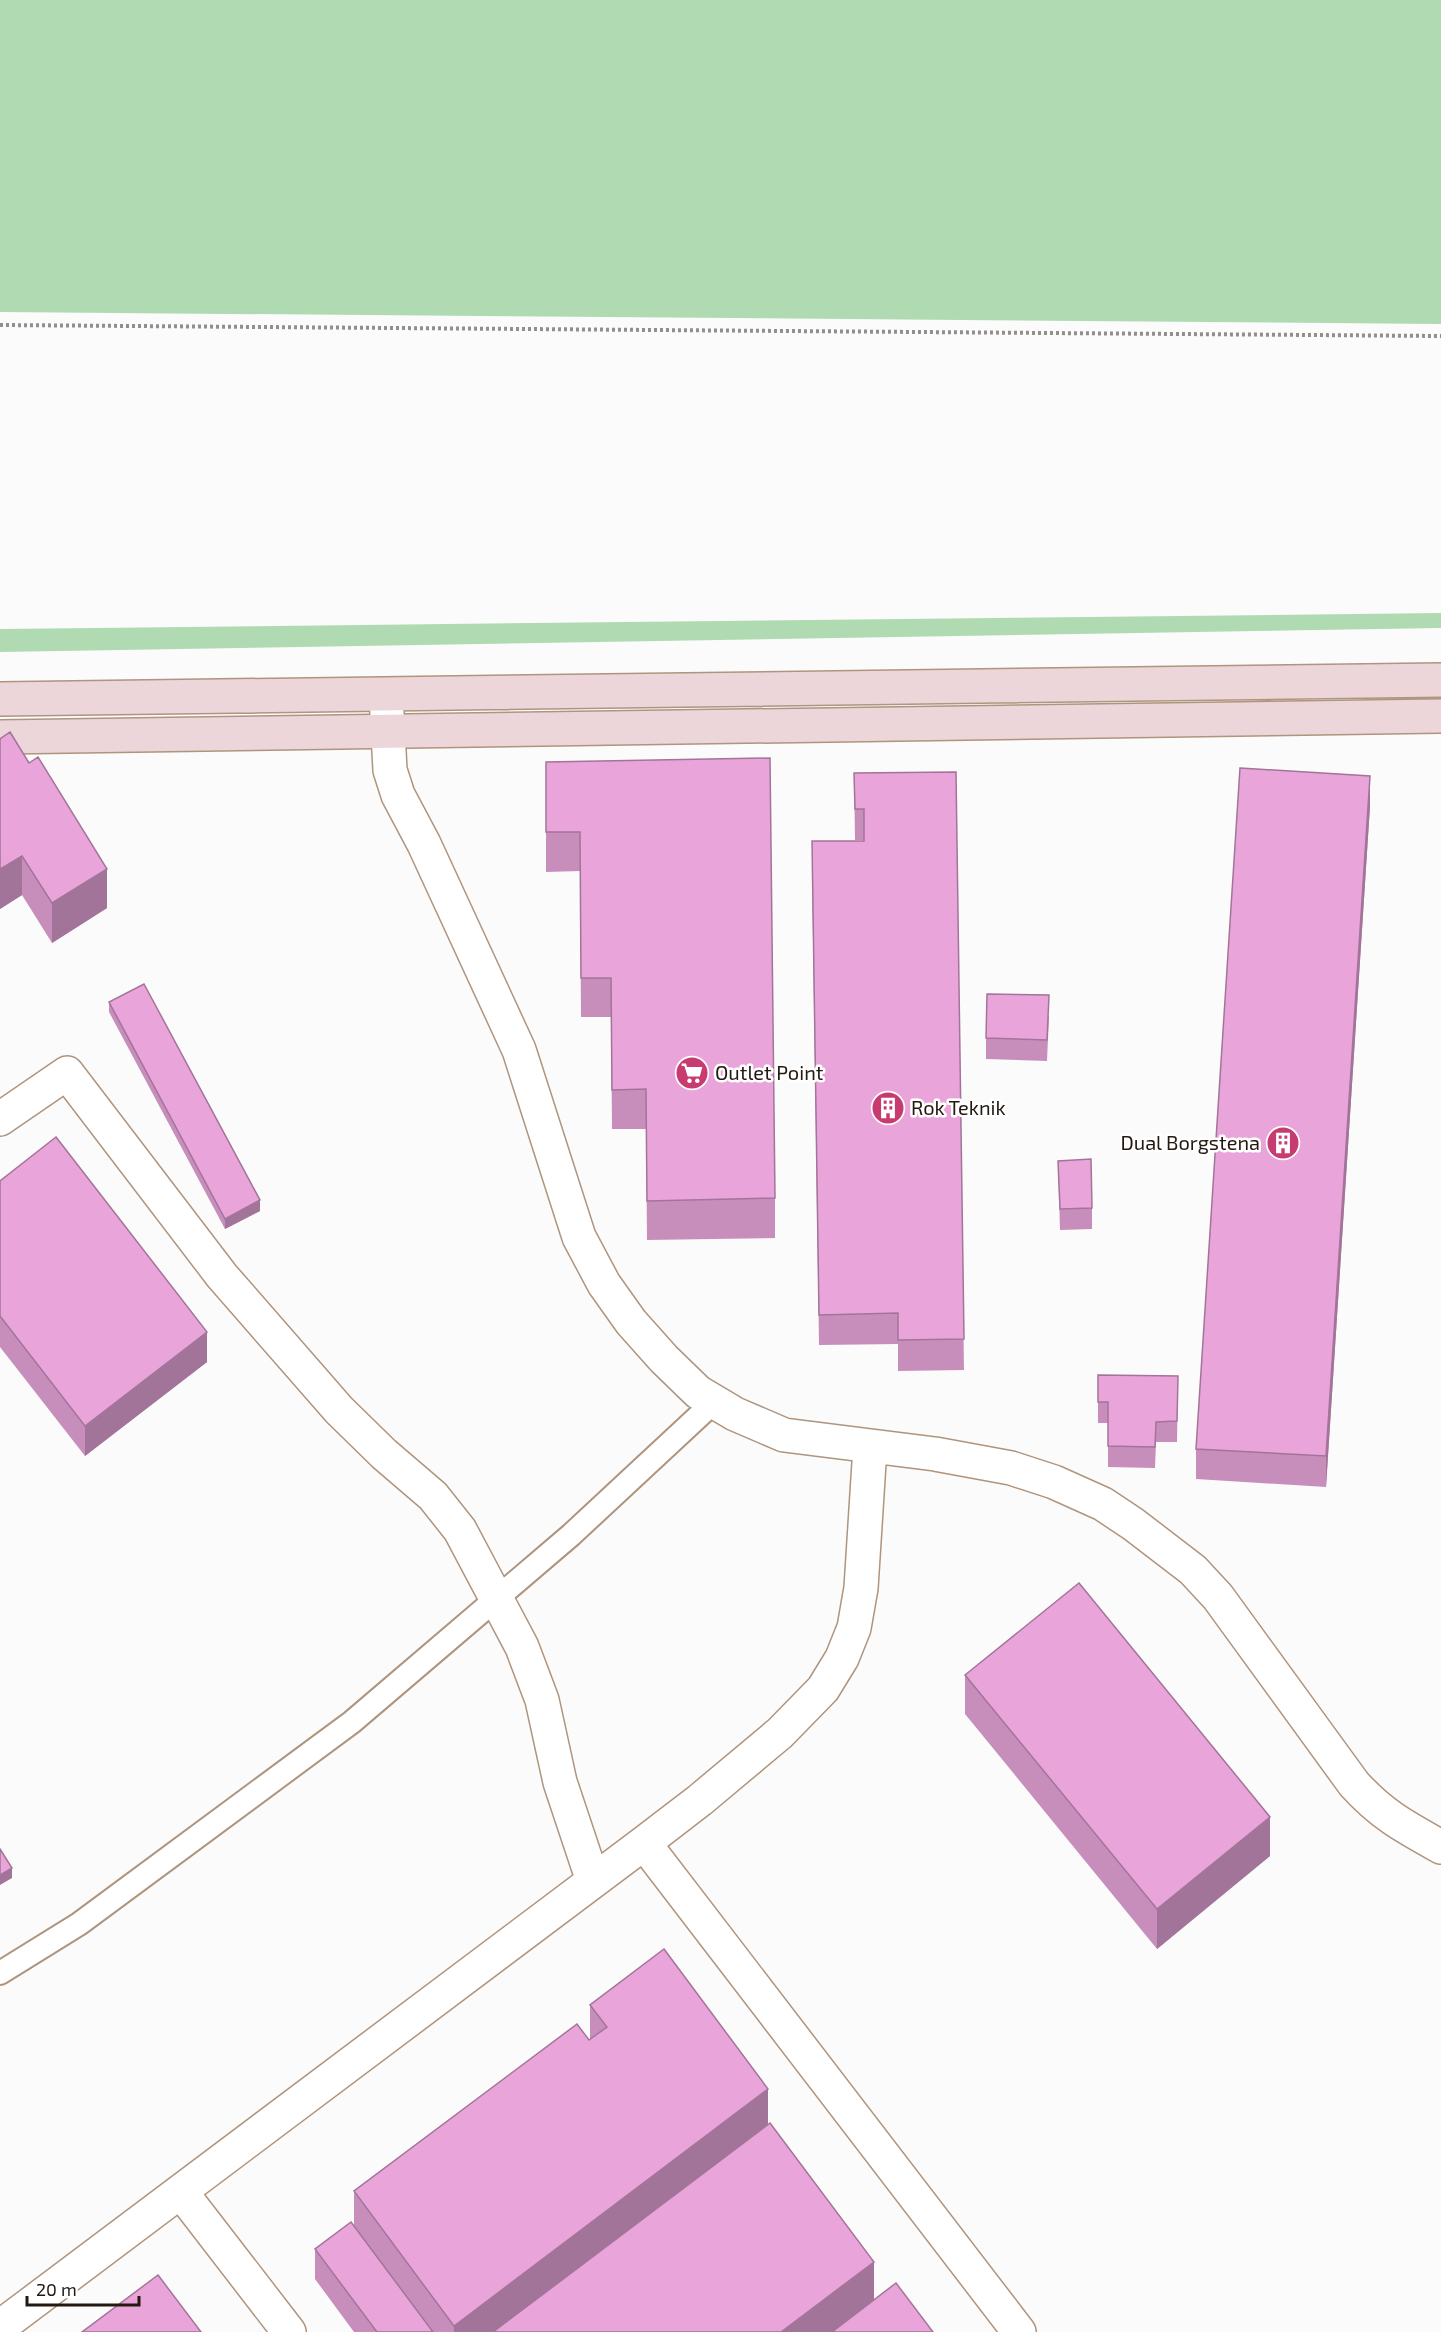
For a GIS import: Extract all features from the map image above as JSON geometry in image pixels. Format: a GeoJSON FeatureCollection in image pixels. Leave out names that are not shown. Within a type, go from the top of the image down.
{"type":"FeatureCollection","features":[{"type":"Feature","properties":{"kind":"main road"},"geometry":{"type":"LineString","coordinates":[[0,699],[1441,680]]}},
{"type":"Feature","properties":{"kind":"main road"},"geometry":{"type":"LineString","coordinates":[[0,737],[1441,716]]}},
{"type":"Feature","properties":{"kind":"street"},"geometry":{"type":"LineString","coordinates":[[386,695],[386,731],[390,770],[398,795],[424,844],[519,1050],[579,1237],[604,1284],[631,1322],[664,1359],[698,1392],[735,1414],[784,1435],[935,1454],[1011,1468],[1054,1482],[1093,1500],[1133,1524],[1192,1570],[1218,1597],[1354,1784],[1375,1807],[1404,1827],[1441,1846]]}},
{"type":"Feature","properties":{"kind":"street"},"geometry":{"type":"LineString","coordinates":[[0,1119],[67,1073],[222,1276],[339,1410],[384,1454],[433,1496],[460,1530],[522,1647],[542,1700],[560,1782],[593,1881]]}},
{"type":"Feature","properties":{"kind":"street"},"geometry":{"type":"LineString","coordinates":[[0,2327],[644,1843],[780,1733],[823,1689],[842,1658],[854,1628],[861,1588],[870,1447]]}},
{"type":"Feature","properties":{"kind":"street"},"geometry":{"type":"LineString","coordinates":[[644,1843],[1019,2332]]}},
{"type":"Feature","properties":{"kind":"street"},"geometry":{"type":"LineString","coordinates":[[182,2192],[289,2332]]}},
{"type":"Feature","properties":{"kind":"lane"},"geometry":{"type":"LineString","coordinates":[[0,1973],[79,1924],[352,1722],[571,1535],[714,1402]]}},
{"type":"Feature","properties":{"kind":"path"},"geometry":{"type":"LineString","coordinates":[[0,325],[1441,336]]}},
{"type":"Feature","properties":{"kind":"green space"},"geometry":{"type":"Polygon","coordinates":[[[0,0],[1441,0],[1441,324],[0,312],[0,0]]]}},
{"type":"Feature","properties":{"kind":"green space"},"geometry":{"type":"Polygon","coordinates":[[[1441,613],[1441,628],[0,652],[0,629],[1441,613]]]}},
{"type":"Feature","properties":{"kind":"building"},"geometry":{"type":"Polygon","coordinates":[[[10,732],[29,763],[38,757],[107,869],[52,903],[22,856],[0,869],[0,739],[10,732]]]}},
{"type":"Feature","properties":{"kind":"building","name":"Outlet Point"},"geometry":{"type":"Polygon","coordinates":[[[770,758],[775,1198],[647,1201],[646,1089],[612,1090],[611,978],[581,978],[580,832],[546,832],[546,762],[770,758]]]}},
{"type":"Feature","properties":{"kind":"building","name":"Dual Borgstena"},"geometry":{"type":"Polygon","coordinates":[[[1240,768],[1370,776],[1326,1456],[1196,1449],[1240,768]]]}},
{"type":"Feature","properties":{"kind":"building","name":"Rok Teknik"},"geometry":{"type":"Polygon","coordinates":[[[956,772],[964,1339],[898,1340],[898,1313],[819,1315],[812,841],[864,841],[864,809],[855,809],[854,773],[956,772]]]}},
{"type":"Feature","properties":{"kind":"building"},"geometry":{"type":"Polygon","coordinates":[[[144,984],[260,1200],[225,1219],[109,1002],[144,984]]]}},
{"type":"Feature","properties":{"kind":"building"},"geometry":{"type":"Polygon","coordinates":[[[987,994],[1049,995],[1047,1040],[986,1038],[987,994]]]}},
{"type":"Feature","properties":{"kind":"building"},"geometry":{"type":"Polygon","coordinates":[[[56,1137],[207,1332],[85,1426],[0,1316],[0,1181],[56,1137]]]}},
{"type":"Feature","properties":{"kind":"building"},"geometry":{"type":"Polygon","coordinates":[[[1091,1159],[1092,1208],[1060,1209],[1058,1161],[1091,1159]]]}},
{"type":"Feature","properties":{"kind":"building"},"geometry":{"type":"Polygon","coordinates":[[[1098,1375],[1178,1376],[1177,1421],[1156,1422],[1155,1447],[1108,1446],[1108,1402],[1098,1402],[1098,1375]]]}},
{"type":"Feature","properties":{"kind":"building"},"geometry":{"type":"Polygon","coordinates":[[[1079,1583],[1270,1817],[1157,1909],[965,1675],[1079,1583]]]}},
{"type":"Feature","properties":{"kind":"building"},"geometry":{"type":"Polygon","coordinates":[[[0,1849],[12,1868],[0,1875],[0,1849]]]}},
{"type":"Feature","properties":{"kind":"building"},"geometry":{"type":"Polygon","coordinates":[[[664,1949],[768,2089],[454,2326],[354,2191],[577,2024],[589,2040],[607,2027],[590,2005],[664,1949]]]}},
{"type":"Feature","properties":{"kind":"building"},"geometry":{"type":"Polygon","coordinates":[[[770,2123],[874,2262],[781,2332],[493,2332],[770,2123]]]}},
{"type":"Feature","properties":{"kind":"building"},"geometry":{"type":"Polygon","coordinates":[[[351,2222],[433,2332],[377,2332],[315,2249],[351,2222]]]}},
{"type":"Feature","properties":{"kind":"building"},"geometry":{"type":"Polygon","coordinates":[[[158,2275],[201,2332],[82,2332],[158,2275]]]}},
{"type":"Feature","properties":{"kind":"building"},"geometry":{"type":"Polygon","coordinates":[[[896,2283],[933,2332],[832,2332],[896,2283]]]}},
{"type":"Feature","properties":{"kind":"place","name":"Outlet Point"},"geometry":{"type":"Point","coordinates":[692,1073]}},
{"type":"Feature","properties":{"kind":"place","name":"Rok Teknik"},"geometry":{"type":"Point","coordinates":[888,1108]}},
{"type":"Feature","properties":{"kind":"place","name":"Dual Borgstena"},"geometry":{"type":"Point","coordinates":[1283,1143]}}]}
